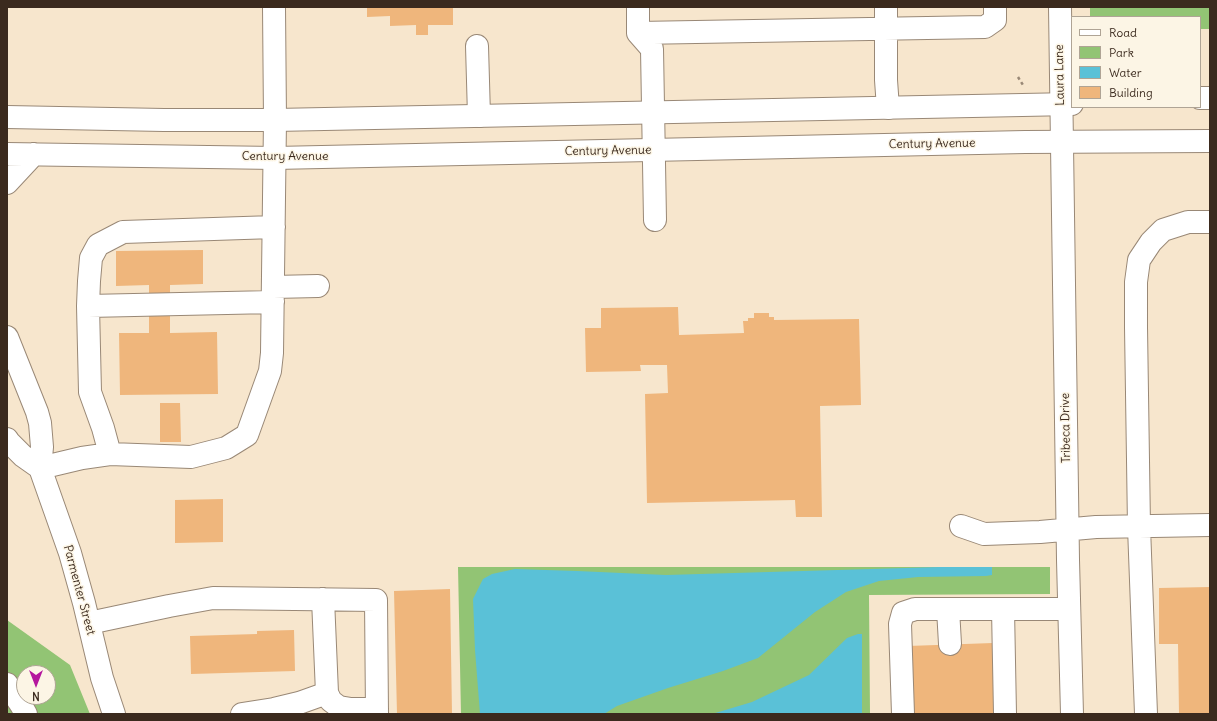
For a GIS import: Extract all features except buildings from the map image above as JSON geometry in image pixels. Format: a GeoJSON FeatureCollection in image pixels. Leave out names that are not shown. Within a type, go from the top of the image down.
{"type":"FeatureCollection","features":[{"type":"Feature","properties":{"kind":"main road"},"geometry":{"type":"LineString","coordinates":[[7,438],[8,442],[23,456],[40,468],[82,458],[110,454],[191,457],[226,448],[247,435],[270,371],[275,158],[274,7]]}},
{"type":"Feature","properties":{"kind":"main road"},"geometry":{"type":"LineString","coordinates":[[638,7],[638,33],[652,49],[655,220]]}},
{"type":"Feature","properties":{"kind":"main road"},"geometry":{"type":"LineString","coordinates":[[886,7],[886,80],[888,108]]}},
{"type":"Feature","properties":{"kind":"main road"},"geometry":{"type":"LineString","coordinates":[[638,33],[886,28],[985,28],[995,20],[995,7]]}},
{"type":"Feature","properties":{"kind":"main road","name":"Laura Lane"},"geometry":{"type":"LineString","coordinates":[[1060,7],[1066,104],[1061,142]]}},
{"type":"Feature","properties":{"kind":"main road"},"geometry":{"type":"LineString","coordinates":[[477,46],[479,116]]}},
{"type":"Feature","properties":{"kind":"main road"},"geometry":{"type":"LineString","coordinates":[[7,117],[164,120],[275,120],[1066,104]]}},
{"type":"Feature","properties":{"kind":"main road","name":"Century Avenue"},"geometry":{"type":"LineString","coordinates":[[7,154],[275,158],[1061,142],[1210,141]]}},
{"type":"Feature","properties":{"kind":"main road","name":"Tribeca Drive"},"geometry":{"type":"LineString","coordinates":[[1061,142],[1067,531],[1072,714]]}},
{"type":"Feature","properties":{"kind":"main road"},"geometry":{"type":"LineString","coordinates":[[7,183],[34,154]]}},
{"type":"Feature","properties":{"kind":"main road"},"geometry":{"type":"LineString","coordinates":[[1146,714],[1140,527],[1136,282],[1139,260],[1151,242],[1163,230],[1188,222],[1210,222]]}},
{"type":"Feature","properties":{"kind":"main road"},"geometry":{"type":"LineString","coordinates":[[110,454],[90,392],[88,306],[91,258],[98,245],[123,232],[274,227]]}},
{"type":"Feature","properties":{"kind":"main road"},"geometry":{"type":"LineString","coordinates":[[88,306],[273,294],[318,286]]}},
{"type":"Feature","properties":{"kind":"main road","name":"Parmenter Street"},"geometry":{"type":"LineString","coordinates":[[7,337],[37,412],[40,423],[42,448],[40,468],[70,553],[102,678],[114,714]]}},
{"type":"Feature","properties":{"kind":"main road"},"geometry":{"type":"LineString","coordinates":[[961,526],[984,534],[1067,531],[1096,527],[1210,525]]}},
{"type":"Feature","properties":{"kind":"main road"},"geometry":{"type":"LineString","coordinates":[[89,623],[213,598],[323,599],[376,600],[377,712],[339,707],[332,701],[327,693],[323,599]]}},
{"type":"Feature","properties":{"kind":"main road"},"geometry":{"type":"LineString","coordinates":[[903,714],[900,624],[903,613],[915,609],[1069,609]]}},
{"type":"Feature","properties":{"kind":"main road"},"geometry":{"type":"LineString","coordinates":[[948,609],[950,644]]}},
{"type":"Feature","properties":{"kind":"main road"},"geometry":{"type":"LineString","coordinates":[[1003,609],[1005,714]]}},
{"type":"Feature","properties":{"kind":"main road"},"geometry":{"type":"LineString","coordinates":[[7,684],[26,714]]}},
{"type":"Feature","properties":{"kind":"main road"},"geometry":{"type":"LineString","coordinates":[[242,714],[275,712],[327,693]]}},
{"type":"Feature","properties":{"kind":"path"},"geometry":{"type":"LineString","coordinates":[[1018,77],[1024,87]]}},
{"type":"Feature","properties":{"kind":"green space"},"geometry":{"type":"Polygon","coordinates":[[[1090,7],[1210,7],[1210,29],[1201,29],[1201,16],[1090,16],[1090,7]]]}},
{"type":"Feature","properties":{"kind":"green space"},"geometry":{"type":"Polygon","coordinates":[[[458,567],[1050,567],[1050,594],[869,595],[870,714],[461,714],[458,567]]]}},
{"type":"Feature","properties":{"kind":"green space"},"geometry":{"type":"Polygon","coordinates":[[[7,620],[70,665],[90,714],[7,714],[7,620]]]}},
{"type":"Feature","properties":{"kind":"water"},"geometry":{"type":"Polygon","coordinates":[[[940,567],[992,567],[992,575],[918,577],[879,581],[846,592],[815,612],[758,658],[617,706],[604,714],[480,714],[473,599],[483,579],[492,574],[515,569],[666,575],[940,567]]]}},
{"type":"Feature","properties":{"kind":"water"},"geometry":{"type":"Polygon","coordinates":[[[862,634],[862,714],[712,714],[752,702],[809,675],[847,638],[862,634]]]}}]}
